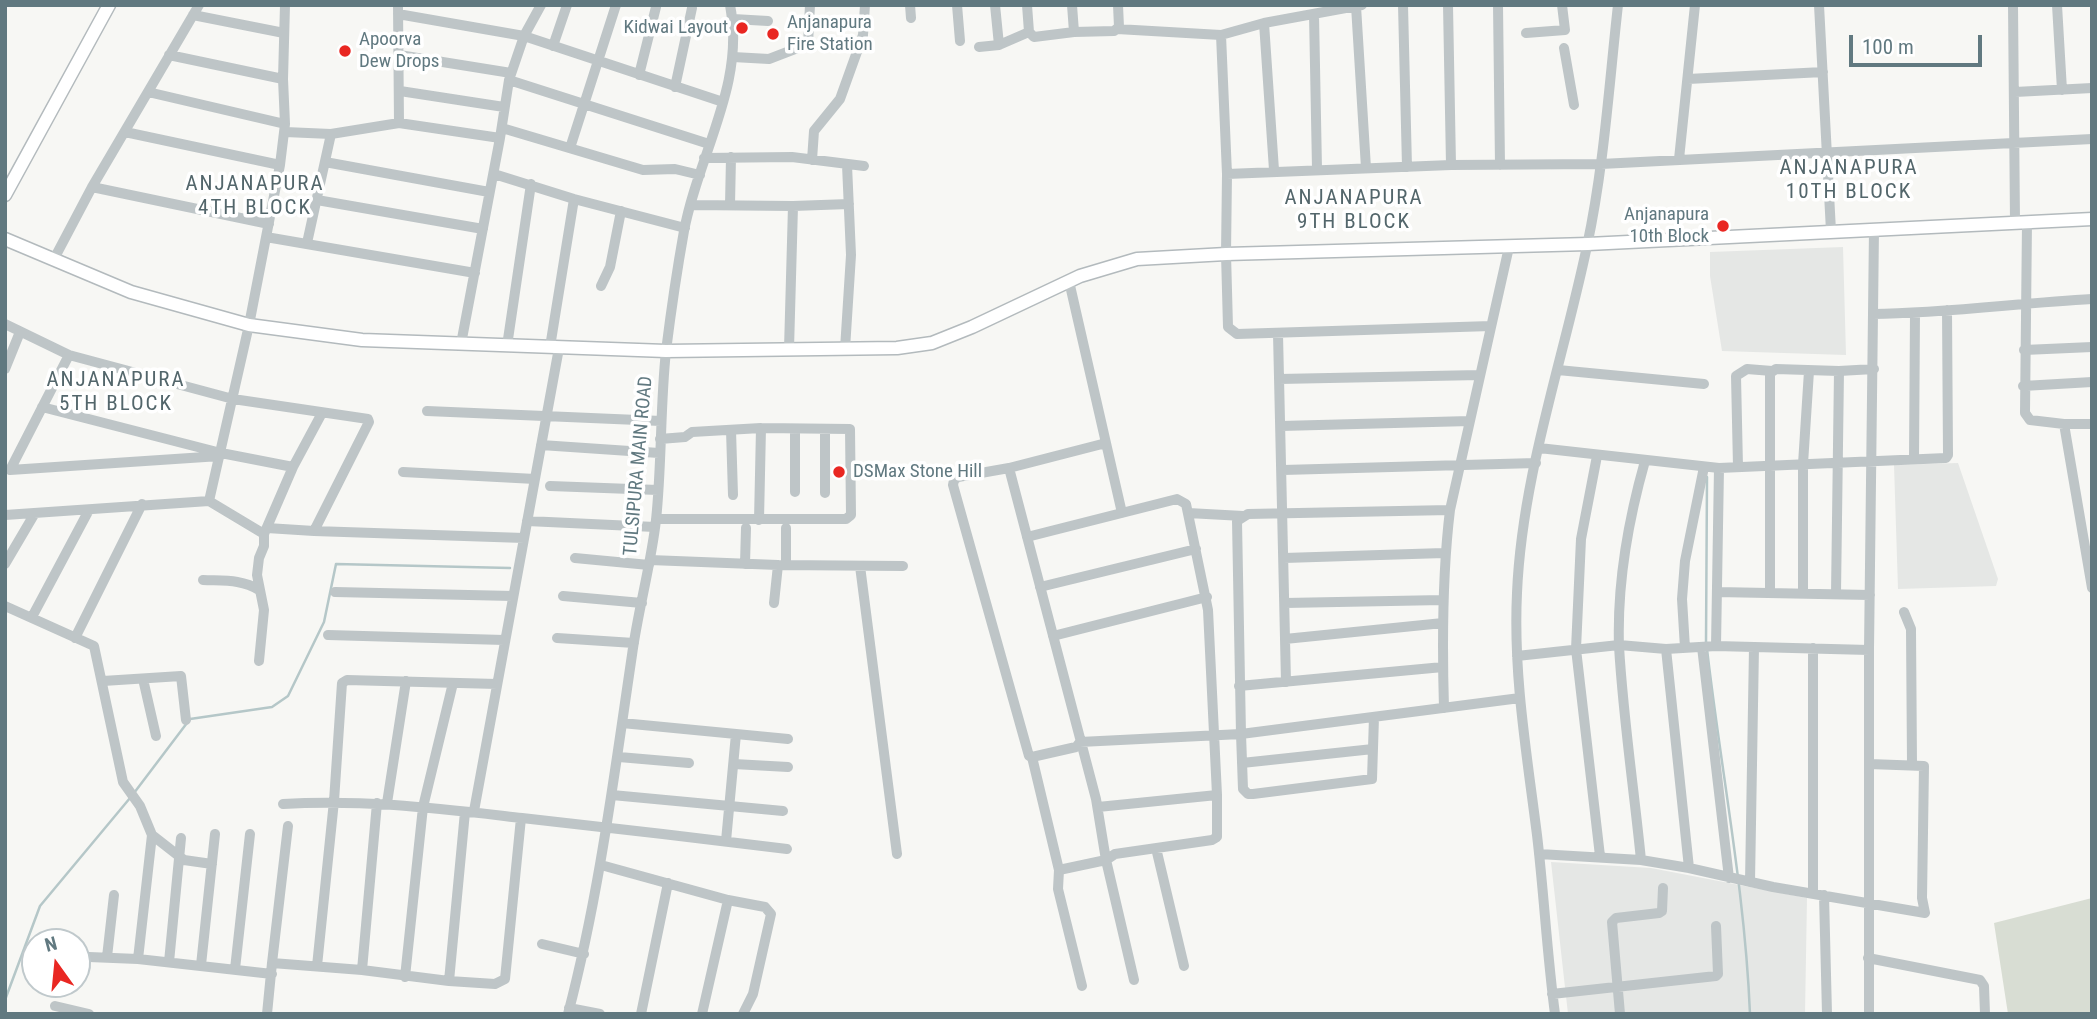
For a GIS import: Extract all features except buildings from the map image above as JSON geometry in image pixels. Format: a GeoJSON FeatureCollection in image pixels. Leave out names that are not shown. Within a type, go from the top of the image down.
{"type":"FeatureCollection","features":[{"type":"Feature","properties":{"kind":"main road"},"geometry":{"type":"LineString","coordinates":[[5,195],[11,171],[109,5]]}},
{"type":"Feature","properties":{"kind":"main road"},"geometry":{"type":"LineString","coordinates":[[5,239],[131,292],[249,324],[362,340],[666,351],[897,348],[932,343],[1080,276],[1137,259],[1588,244],[2092,219]]}},
{"type":"Feature","properties":{"kind":"street"},"geometry":{"type":"LineString","coordinates":[[209,501],[233,400],[280,165],[285,128],[285,5]]}},
{"type":"Feature","properties":{"kind":"street"},"geometry":{"type":"LineString","coordinates":[[553,46],[567,5]]}},
{"type":"Feature","properties":{"kind":"street"},"geometry":{"type":"LineString","coordinates":[[570,148],[616,5]]}},
{"type":"Feature","properties":{"kind":"street","name":"TULSIPURA MAIN ROAD"},"geometry":{"type":"LineString","coordinates":[[569,1011],[584,954],[601,865],[634,643],[656,523],[666,351],[685,228],[723,102],[733,57],[733,19],[730,5]]}},
{"type":"Feature","properties":{"kind":"street"},"geometry":{"type":"LineString","coordinates":[[733,57],[769,59],[808,44],[810,5]]}},
{"type":"Feature","properties":{"kind":"street"},"geometry":{"type":"LineString","coordinates":[[812,160],[814,131],[840,99],[863,35],[865,5]]}},
{"type":"Feature","properties":{"kind":"street"},"geometry":{"type":"LineString","coordinates":[[910,5],[911,18]]}},
{"type":"Feature","properties":{"kind":"street"},"geometry":{"type":"LineString","coordinates":[[957,5],[960,41]]}},
{"type":"Feature","properties":{"kind":"street"},"geometry":{"type":"LineString","coordinates":[[995,5],[999,45]]}},
{"type":"Feature","properties":{"kind":"street"},"geometry":{"type":"LineString","coordinates":[[1027,5],[1029,32],[1034,37],[1117,29],[1220,35],[1264,23],[1359,6],[1366,168]]}},
{"type":"Feature","properties":{"kind":"street"},"geometry":{"type":"LineString","coordinates":[[1072,5],[1074,32]]}},
{"type":"Feature","properties":{"kind":"street"},"geometry":{"type":"LineString","coordinates":[[1117,29],[1118,5]]}},
{"type":"Feature","properties":{"kind":"street"},"geometry":{"type":"LineString","coordinates":[[1403,5],[1407,167]]}},
{"type":"Feature","properties":{"kind":"street"},"geometry":{"type":"LineString","coordinates":[[1448,5],[1451,165]]}},
{"type":"Feature","properties":{"kind":"street"},"geometry":{"type":"LineString","coordinates":[[1498,5],[1500,165]]}},
{"type":"Feature","properties":{"kind":"street"},"geometry":{"type":"LineString","coordinates":[[1526,33],[1565,30],[1562,5]]}},
{"type":"Feature","properties":{"kind":"street"},"geometry":{"type":"LineString","coordinates":[[1555,1014],[1520,698],[1517,593],[1521,546],[1539,448],[1588,244],[1601,164],[1618,5]]}},
{"type":"Feature","properties":{"kind":"street"},"geometry":{"type":"LineString","coordinates":[[1679,159],[1695,5]]}},
{"type":"Feature","properties":{"kind":"street"},"geometry":{"type":"LineString","coordinates":[[1819,5],[1831,231]]}},
{"type":"Feature","properties":{"kind":"street"},"geometry":{"type":"LineString","coordinates":[[2013,5],[2013,143],[2021,222],[2027,417],[2030,420],[2064,425],[2092,424]]}},
{"type":"Feature","properties":{"kind":"street"},"geometry":{"type":"LineString","coordinates":[[2057,5],[2062,90]]}},
{"type":"Feature","properties":{"kind":"street"},"geometry":{"type":"LineString","coordinates":[[461,344],[510,76],[537,6]]}},
{"type":"Feature","properties":{"kind":"street"},"geometry":{"type":"LineString","coordinates":[[639,75],[656,7]]}},
{"type":"Feature","properties":{"kind":"street"},"geometry":{"type":"LineString","coordinates":[[675,86],[692,8]]}},
{"type":"Feature","properties":{"kind":"street"},"geometry":{"type":"LineString","coordinates":[[54,259],[92,187],[196,10],[284,33]]}},
{"type":"Feature","properties":{"kind":"street"},"geometry":{"type":"LineString","coordinates":[[400,123],[398,10],[524,36],[723,102]]}},
{"type":"Feature","properties":{"kind":"street"},"geometry":{"type":"LineString","coordinates":[[1314,14],[1317,169]]}},
{"type":"Feature","properties":{"kind":"street"},"geometry":{"type":"LineString","coordinates":[[733,19],[768,21]]}},
{"type":"Feature","properties":{"kind":"street"},"geometry":{"type":"LineString","coordinates":[[1264,23],[1273,170]]}},
{"type":"Feature","properties":{"kind":"street"},"geometry":{"type":"LineString","coordinates":[[979,47],[999,45],[1029,32]]}},
{"type":"Feature","properties":{"kind":"street"},"geometry":{"type":"LineString","coordinates":[[1220,35],[1227,174],[1228,327],[1237,334],[1278,334],[1491,326]]}},
{"type":"Feature","properties":{"kind":"street"},"geometry":{"type":"LineString","coordinates":[[1564,48],[1574,105]]}},
{"type":"Feature","properties":{"kind":"street"},"geometry":{"type":"LineString","coordinates":[[169,55],[283,79]]}},
{"type":"Feature","properties":{"kind":"street"},"geometry":{"type":"LineString","coordinates":[[399,55],[510,76],[583,105],[709,144]]}},
{"type":"Feature","properties":{"kind":"street"},"geometry":{"type":"LineString","coordinates":[[1688,79],[1823,72]]}},
{"type":"Feature","properties":{"kind":"street"},"geometry":{"type":"LineString","coordinates":[[2015,92],[2092,88]]}},
{"type":"Feature","properties":{"kind":"street"},"geometry":{"type":"LineString","coordinates":[[400,90],[504,107]]}},
{"type":"Feature","properties":{"kind":"street"},"geometry":{"type":"LineString","coordinates":[[148,92],[285,128],[331,134],[400,123],[501,133],[570,148],[643,170],[675,169],[700,175]]}},
{"type":"Feature","properties":{"kind":"street"},"geometry":{"type":"LineString","coordinates":[[125,132],[280,165]]}},
{"type":"Feature","properties":{"kind":"street"},"geometry":{"type":"LineString","coordinates":[[307,243],[331,134]]}},
{"type":"Feature","properties":{"kind":"street"},"geometry":{"type":"LineString","coordinates":[[1227,174],[1273,170],[1451,165],[1601,164],[2092,139]]}},
{"type":"Feature","properties":{"kind":"street"},"geometry":{"type":"LineString","coordinates":[[730,205],[731,157]]}},
{"type":"Feature","properties":{"kind":"street"},"geometry":{"type":"LineString","coordinates":[[704,158],[792,157],[864,166]]}},
{"type":"Feature","properties":{"kind":"street"},"geometry":{"type":"LineString","coordinates":[[326,162],[489,192]]}},
{"type":"Feature","properties":{"kind":"street"},"geometry":{"type":"LineString","coordinates":[[845,349],[851,255],[848,165]]}},
{"type":"Feature","properties":{"kind":"street"},"geometry":{"type":"LineString","coordinates":[[494,174],[574,199],[685,228]]}},
{"type":"Feature","properties":{"kind":"street"},"geometry":{"type":"LineString","coordinates":[[508,346],[531,184]]}},
{"type":"Feature","properties":{"kind":"street"},"geometry":{"type":"LineString","coordinates":[[92,187],[269,224]]}},
{"type":"Feature","properties":{"kind":"street"},"geometry":{"type":"LineString","coordinates":[[449,981],[469,812],[497,684],[536,479],[574,199]]}},
{"type":"Feature","properties":{"kind":"street"},"geometry":{"type":"LineString","coordinates":[[317,200],[483,229]]}},
{"type":"Feature","properties":{"kind":"street"},"geometry":{"type":"LineString","coordinates":[[691,205],[849,204]]}},
{"type":"Feature","properties":{"kind":"street"},"geometry":{"type":"LineString","coordinates":[[789,349],[793,206]]}},
{"type":"Feature","properties":{"kind":"street"},"geometry":{"type":"LineString","coordinates":[[601,286],[610,267],[621,211]]}},
{"type":"Feature","properties":{"kind":"street"},"geometry":{"type":"LineString","coordinates":[[1868,1014],[1874,229]]}},
{"type":"Feature","properties":{"kind":"street"},"geometry":{"type":"LineString","coordinates":[[266,237],[475,273]]}},
{"type":"Feature","properties":{"kind":"street"},"geometry":{"type":"LineString","coordinates":[[1444,709],[1444,553],[1450,510],[1509,247]]}},
{"type":"Feature","properties":{"kind":"street"},"geometry":{"type":"LineString","coordinates":[[1069,281],[1122,513]]}},
{"type":"Feature","properties":{"kind":"street"},"geometry":{"type":"LineString","coordinates":[[1873,314],[2092,299]]}},
{"type":"Feature","properties":{"kind":"street"},"geometry":{"type":"LineString","coordinates":[[1539,448],[1719,468],[1943,458],[1948,456],[1947,310]]}},
{"type":"Feature","properties":{"kind":"street"},"geometry":{"type":"LineString","coordinates":[[1914,460],[1915,313]]}},
{"type":"Feature","properties":{"kind":"street"},"geometry":{"type":"LineString","coordinates":[[5,324],[69,355],[233,400],[369,421],[314,531]]}},
{"type":"Feature","properties":{"kind":"street"},"geometry":{"type":"LineString","coordinates":[[5,369],[20,332]]}},
{"type":"Feature","properties":{"kind":"street"},"geometry":{"type":"LineString","coordinates":[[1278,334],[1286,682]]}},
{"type":"Feature","properties":{"kind":"street"},"geometry":{"type":"LineString","coordinates":[[2024,350],[2092,347]]}},
{"type":"Feature","properties":{"kind":"street"},"geometry":{"type":"LineString","coordinates":[[8,474],[69,355]]}},
{"type":"Feature","properties":{"kind":"street"},"geometry":{"type":"LineString","coordinates":[[1738,467],[1737,376],[1746,369],[1839,372],[1874,369]]}},
{"type":"Feature","properties":{"kind":"street"},"geometry":{"type":"LineString","coordinates":[[1558,370],[1704,384]]}},
{"type":"Feature","properties":{"kind":"street"},"geometry":{"type":"LineString","coordinates":[[1770,593],[1772,371]]}},
{"type":"Feature","properties":{"kind":"street"},"geometry":{"type":"LineString","coordinates":[[1803,593],[1803,464],[1809,371]]}},
{"type":"Feature","properties":{"kind":"street"},"geometry":{"type":"LineString","coordinates":[[1836,594],[1839,372]]}},
{"type":"Feature","properties":{"kind":"street"},"geometry":{"type":"LineString","coordinates":[[1279,379],[1480,375]]}},
{"type":"Feature","properties":{"kind":"street"},"geometry":{"type":"LineString","coordinates":[[2024,386],[2092,382]]}},
{"type":"Feature","properties":{"kind":"street"},"geometry":{"type":"LineString","coordinates":[[42,407],[220,455],[293,467]]}},
{"type":"Feature","properties":{"kind":"street"},"geometry":{"type":"LineString","coordinates":[[427,411],[661,421]]}},
{"type":"Feature","properties":{"kind":"street"},"geometry":{"type":"LineString","coordinates":[[259,661],[264,610],[259,590],[258,566],[265,531],[293,467],[322,413]]}},
{"type":"Feature","properties":{"kind":"street"},"geometry":{"type":"LineString","coordinates":[[1281,426],[1470,421]]}},
{"type":"Feature","properties":{"kind":"street"},"geometry":{"type":"LineString","coordinates":[[2064,425],[2092,587]]}},
{"type":"Feature","properties":{"kind":"street"},"geometry":{"type":"LineString","coordinates":[[527,521],[656,523],[850,517],[851,430],[761,428],[692,432],[685,437],[660,439]]}},
{"type":"Feature","properties":{"kind":"street"},"geometry":{"type":"LineString","coordinates":[[759,520],[761,428]]}},
{"type":"Feature","properties":{"kind":"street"},"geometry":{"type":"LineString","coordinates":[[795,429],[795,492]]}},
{"type":"Feature","properties":{"kind":"street"},"geometry":{"type":"LineString","coordinates":[[825,429],[825,493]]}},
{"type":"Feature","properties":{"kind":"street"},"geometry":{"type":"LineString","coordinates":[[731,430],[733,495]]}},
{"type":"Feature","properties":{"kind":"street"},"geometry":{"type":"LineString","coordinates":[[1082,986],[1058,889],[1059,870],[1032,757],[1026,752],[953,485],[958,477],[1009,468],[1106,443]]}},
{"type":"Feature","properties":{"kind":"street"},"geometry":{"type":"LineString","coordinates":[[541,445],[659,453]]}},
{"type":"Feature","properties":{"kind":"street"},"geometry":{"type":"LineString","coordinates":[[8,474],[220,455]]}},
{"type":"Feature","properties":{"kind":"street"},"geometry":{"type":"LineString","coordinates":[[1597,456],[1581,539],[1576,649],[1600,856]]}},
{"type":"Feature","properties":{"kind":"street"},"geometry":{"type":"LineString","coordinates":[[1641,860],[1619,645],[1621,583],[1631,512],[1645,461]]}},
{"type":"Feature","properties":{"kind":"street"},"geometry":{"type":"LineString","coordinates":[[1283,470],[1536,463]]}},
{"type":"Feature","properties":{"kind":"street"},"geometry":{"type":"LineString","coordinates":[[1685,648],[1682,599],[1685,561],[1703,467]]}},
{"type":"Feature","properties":{"kind":"street"},"geometry":{"type":"LineString","coordinates":[[1009,468],[1098,807],[1106,860],[1134,980]]}},
{"type":"Feature","properties":{"kind":"street"},"geometry":{"type":"LineString","coordinates":[[1716,646],[1719,468]]}},
{"type":"Feature","properties":{"kind":"street"},"geometry":{"type":"LineString","coordinates":[[403,472],[536,479]]}},
{"type":"Feature","properties":{"kind":"street"},"geometry":{"type":"LineString","coordinates":[[550,486],[658,490]]}},
{"type":"Feature","properties":{"kind":"street"},"geometry":{"type":"LineString","coordinates":[[1027,537],[1177,499],[1186,504],[1207,597],[1215,734],[1217,836],[1212,840],[1115,854],[1106,860],[1059,870]]}},
{"type":"Feature","properties":{"kind":"street"},"geometry":{"type":"LineString","coordinates":[[5,514],[209,501],[265,531],[524,538]]}},
{"type":"Feature","properties":{"kind":"street"},"geometry":{"type":"LineString","coordinates":[[75,638],[142,504]]}},
{"type":"Feature","properties":{"kind":"street"},"geometry":{"type":"LineString","coordinates":[[32,617],[89,510]]}},
{"type":"Feature","properties":{"kind":"street"},"geometry":{"type":"LineString","coordinates":[[1188,513],[1243,516],[1450,510]]}},
{"type":"Feature","properties":{"kind":"street"},"geometry":{"type":"LineString","coordinates":[[5,564],[35,513]]}},
{"type":"Feature","properties":{"kind":"street"},"geometry":{"type":"LineString","coordinates":[[1243,516],[1237,521],[1243,789],[1248,794],[1253,794],[1372,779],[1374,717]]}},
{"type":"Feature","properties":{"kind":"street"},"geometry":{"type":"LineString","coordinates":[[745,564],[746,528]]}},
{"type":"Feature","properties":{"kind":"street"},"geometry":{"type":"LineString","coordinates":[[774,603],[786,528]]}},
{"type":"Feature","properties":{"kind":"street"},"geometry":{"type":"LineString","coordinates":[[1040,587],[1196,549]]}},
{"type":"Feature","properties":{"kind":"street"},"geometry":{"type":"LineString","coordinates":[[1283,558],[1444,553]]}},
{"type":"Feature","properties":{"kind":"street"},"geometry":{"type":"LineString","coordinates":[[575,558],[650,562],[903,566]]}},
{"type":"Feature","properties":{"kind":"street"},"geometry":{"type":"LineString","coordinates":[[860,566],[897,854]]}},
{"type":"Feature","properties":{"kind":"street"},"geometry":{"type":"LineString","coordinates":[[203,580],[235,581],[249,584],[259,590]]}},
{"type":"Feature","properties":{"kind":"street"},"geometry":{"type":"LineString","coordinates":[[335,592],[513,596]]}},
{"type":"Feature","properties":{"kind":"street"},"geometry":{"type":"LineString","coordinates":[[1717,592],[1870,595]]}},
{"type":"Feature","properties":{"kind":"street"},"geometry":{"type":"LineString","coordinates":[[563,596],[642,603]]}},
{"type":"Feature","properties":{"kind":"street"},"geometry":{"type":"LineString","coordinates":[[1053,636],[1207,597]]}},
{"type":"Feature","properties":{"kind":"street"},"geometry":{"type":"LineString","coordinates":[[1285,603],[1443,600]]}},
{"type":"Feature","properties":{"kind":"street"},"geometry":{"type":"LineString","coordinates":[[5,606],[94,646],[123,782],[140,806],[152,835],[160,844],[184,860],[212,864]]}},
{"type":"Feature","properties":{"kind":"street"},"geometry":{"type":"LineString","coordinates":[[1904,612],[1911,629],[1912,764]]}},
{"type":"Feature","properties":{"kind":"street"},"geometry":{"type":"LineString","coordinates":[[1285,639],[1443,623]]}},
{"type":"Feature","properties":{"kind":"street"},"geometry":{"type":"LineString","coordinates":[[328,635],[504,640]]}},
{"type":"Feature","properties":{"kind":"street"},"geometry":{"type":"LineString","coordinates":[[558,638],[634,643]]}},
{"type":"Feature","properties":{"kind":"street"},"geometry":{"type":"LineString","coordinates":[[1517,656],[1619,645],[1666,649],[1716,646],[1869,650]]}},
{"type":"Feature","properties":{"kind":"street"},"geometry":{"type":"LineString","coordinates":[[1702,647],[1729,878]]}},
{"type":"Feature","properties":{"kind":"street"},"geometry":{"type":"LineString","coordinates":[[1750,882],[1754,647]]}},
{"type":"Feature","properties":{"kind":"street"},"geometry":{"type":"LineString","coordinates":[[1813,648],[1813,893]]}},
{"type":"Feature","properties":{"kind":"street"},"geometry":{"type":"LineString","coordinates":[[1666,649],[1689,868]]}},
{"type":"Feature","properties":{"kind":"street"},"geometry":{"type":"LineString","coordinates":[[1239,686],[1443,667]]}},
{"type":"Feature","properties":{"kind":"street"},"geometry":{"type":"LineString","coordinates":[[103,681],[181,676],[186,720]]}},
{"type":"Feature","properties":{"kind":"street"},"geometry":{"type":"LineString","coordinates":[[143,679],[156,736]]}},
{"type":"Feature","properties":{"kind":"street"},"geometry":{"type":"LineString","coordinates":[[362,970],[382,803],[406,681]]}},
{"type":"Feature","properties":{"kind":"street"},"geometry":{"type":"LineString","coordinates":[[317,966],[334,801],[342,682],[497,684]]}},
{"type":"Feature","properties":{"kind":"street"},"geometry":{"type":"LineString","coordinates":[[405,977],[424,807],[453,683]]}},
{"type":"Feature","properties":{"kind":"street"},"geometry":{"type":"LineString","coordinates":[[1032,757],[1076,747],[1080,742],[1241,734],[1520,698]]}},
{"type":"Feature","properties":{"kind":"street"},"geometry":{"type":"LineString","coordinates":[[622,723],[788,739]]}},
{"type":"Feature","properties":{"kind":"street"},"geometry":{"type":"LineString","coordinates":[[726,841],[736,734]]}},
{"type":"Feature","properties":{"kind":"street"},"geometry":{"type":"LineString","coordinates":[[1242,763],[1373,749]]}},
{"type":"Feature","properties":{"kind":"street"},"geometry":{"type":"LineString","coordinates":[[619,757],[689,763]]}},
{"type":"Feature","properties":{"kind":"street"},"geometry":{"type":"LineString","coordinates":[[734,764],[788,767]]}},
{"type":"Feature","properties":{"kind":"street"},"geometry":{"type":"LineString","coordinates":[[1539,855],[1641,860],[1925,913],[1922,898],[1924,766],[1869,764]]}},
{"type":"Feature","properties":{"kind":"street"},"geometry":{"type":"LineString","coordinates":[[612,795],[783,811]]}},
{"type":"Feature","properties":{"kind":"street"},"geometry":{"type":"LineString","coordinates":[[1098,807],[1217,795]]}},
{"type":"Feature","properties":{"kind":"street"},"geometry":{"type":"LineString","coordinates":[[283,804],[334,801],[382,803],[607,826],[787,849]]}},
{"type":"Feature","properties":{"kind":"street"},"geometry":{"type":"LineString","coordinates":[[91,957],[235,968],[317,966],[495,984],[505,979],[521,818]]}},
{"type":"Feature","properties":{"kind":"street"},"geometry":{"type":"LineString","coordinates":[[267,1014],[288,826]]}},
{"type":"Feature","properties":{"kind":"street"},"geometry":{"type":"LineString","coordinates":[[201,965],[215,834]]}},
{"type":"Feature","properties":{"kind":"street"},"geometry":{"type":"LineString","coordinates":[[235,968],[250,834]]}},
{"type":"Feature","properties":{"kind":"street"},"geometry":{"type":"LineString","coordinates":[[138,959],[152,835]]}},
{"type":"Feature","properties":{"kind":"street"},"geometry":{"type":"LineString","coordinates":[[169,962],[181,838]]}},
{"type":"Feature","properties":{"kind":"street"},"geometry":{"type":"LineString","coordinates":[[1156,848],[1184,965]]}},
{"type":"Feature","properties":{"kind":"street"},"geometry":{"type":"LineString","coordinates":[[601,865],[728,900],[765,907],[771,914],[753,994],[743,1014]]}},
{"type":"Feature","properties":{"kind":"street"},"geometry":{"type":"LineString","coordinates":[[641,1014],[668,883]]}},
{"type":"Feature","properties":{"kind":"street"},"geometry":{"type":"LineString","coordinates":[[1620,1014],[1612,922],[1616,918],[1662,911],[1662,888]]}},
{"type":"Feature","properties":{"kind":"street"},"geometry":{"type":"LineString","coordinates":[[107,957],[114,895]]}},
{"type":"Feature","properties":{"kind":"street"},"geometry":{"type":"LineString","coordinates":[[1824,895],[1827,1014]]}},
{"type":"Feature","properties":{"kind":"street"},"geometry":{"type":"LineString","coordinates":[[702,1014],[728,900]]}},
{"type":"Feature","properties":{"kind":"street"},"geometry":{"type":"LineString","coordinates":[[1552,994],[1716,976],[1716,926]]}},
{"type":"Feature","properties":{"kind":"street"},"geometry":{"type":"LineString","coordinates":[[542,944],[584,954]]}},
{"type":"Feature","properties":{"kind":"street"},"geometry":{"type":"LineString","coordinates":[[1868,958],[1980,980],[1984,986],[1985,1014]]}},
{"type":"Feature","properties":{"kind":"street"},"geometry":{"type":"LineString","coordinates":[[55,1006],[89,1014]]}},
{"type":"Feature","properties":{"kind":"street"},"geometry":{"type":"LineString","coordinates":[[569,1011],[600,1014]]}},
{"type":"Feature","properties":{"kind":"shaded area"},"geometry":{"type":"Polygon","coordinates":[[[1843,247],[1846,355],[1722,351],[1710,276],[1710,252],[1843,247]]]}},
{"type":"Feature","properties":{"kind":"shaded area"},"geometry":{"type":"Polygon","coordinates":[[[1958,463],[1998,579],[1996,586],[1898,589],[1894,465],[1958,463]]]}},
{"type":"Feature","properties":{"kind":"shaded area"},"geometry":{"type":"Polygon","coordinates":[[[1551,862],[1651,868],[1807,898],[1805,1014],[1568,1014],[1551,862]]]}},
{"type":"Feature","properties":{"kind":"shaded area"},"geometry":{"type":"Polygon","coordinates":[[[2092,898],[2092,1014],[2008,1014],[1994,923],[2092,898]]]}},
{"type":"Feature","properties":{"kind":"waterway"},"geometry":{"type":"LineString","coordinates":[[1706,642],[1707,477]]}},
{"type":"Feature","properties":{"kind":"waterway"},"geometry":{"type":"LineString","coordinates":[[134,793],[190,719],[272,707],[288,696],[324,622],[336,564],[510,568]]}},
{"type":"Feature","properties":{"kind":"waterway"},"geometry":{"type":"LineString","coordinates":[[1707,649],[1738,877],[1750,1014]]}},
{"type":"Feature","properties":{"kind":"waterway"},"geometry":{"type":"LineString","coordinates":[[5,1000],[40,906],[130,798]]}},
{"type":"Feature","properties":{"kind":"place","name":"Kidwai Layout"},"geometry":{"type":"Point","coordinates":[742,28]}},
{"type":"Feature","properties":{"kind":"place","name":"Anjanapura Fire Station"},"geometry":{"type":"Point","coordinates":[773,34]}},
{"type":"Feature","properties":{"kind":"place","name":"Apoorva Dew Drops"},"geometry":{"type":"Point","coordinates":[345,51]}},
{"type":"Feature","properties":{"kind":"place","name":"Anjanapura 10th Block"},"geometry":{"type":"Point","coordinates":[1723,226]}},
{"type":"Feature","properties":{"kind":"place","name":"DSMax Stone Hill"},"geometry":{"type":"Point","coordinates":[839,472]}},
{"type":"Feature","properties":{"kind":"district","name":"ANJANAPURA 10TH BLOCK"},"geometry":{"type":"Point","coordinates":[1849,181]}},
{"type":"Feature","properties":{"kind":"district","name":"ANJANAPURA 4TH BLOCK"},"geometry":{"type":"Point","coordinates":[255,197]}},
{"type":"Feature","properties":{"kind":"district","name":"ANJANAPURA 9TH BLOCK"},"geometry":{"type":"Point","coordinates":[1354,211]}},
{"type":"Feature","properties":{"kind":"district","name":"ANJANAPURA 5TH BLOCK"},"geometry":{"type":"Point","coordinates":[116,393]}}]}
